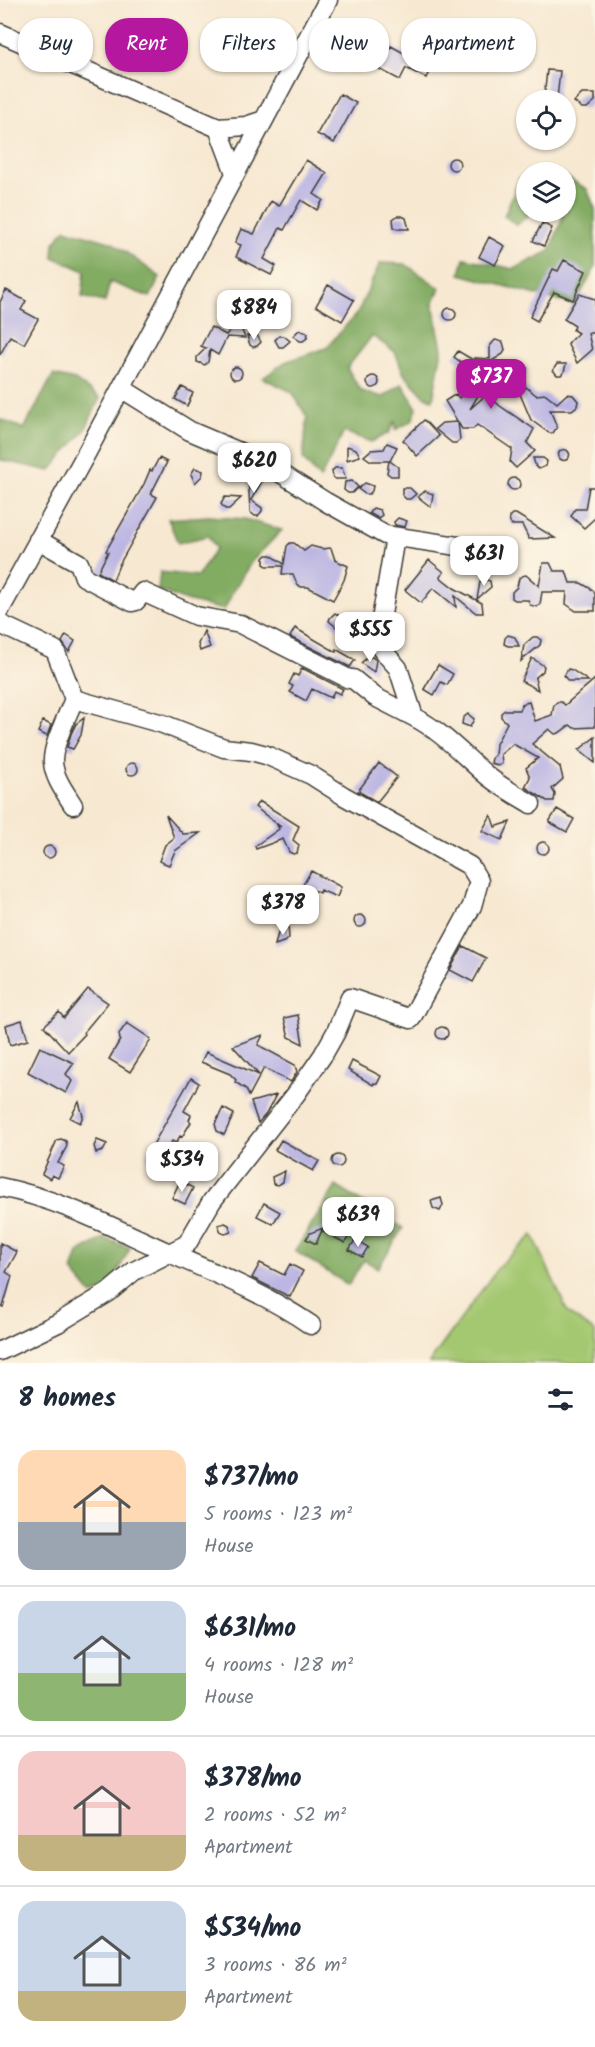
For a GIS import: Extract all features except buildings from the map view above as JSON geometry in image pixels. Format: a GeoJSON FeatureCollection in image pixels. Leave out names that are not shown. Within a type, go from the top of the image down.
{"type":"FeatureCollection","features":[{"type":"Feature","properties":{"kind":"street"},"geometry":{"type":"LineString","coordinates":[[0,610],[328,0]]}},
{"type":"Feature","properties":{"kind":"street"},"geometry":{"type":"LineString","coordinates":[[0,33],[218,128],[246,126],[264,120]]}},
{"type":"Feature","properties":{"kind":"street"},"geometry":{"type":"LineString","coordinates":[[218,128],[235,174]]}},
{"type":"Feature","properties":{"kind":"street"},"geometry":{"type":"LineString","coordinates":[[121,388],[190,431],[263,462],[326,502],[385,535],[464,547]]}},
{"type":"Feature","properties":{"kind":"street"},"geometry":{"type":"LineString","coordinates":[[395,537],[379,643],[387,657],[398,668],[414,717]]}},
{"type":"Feature","properties":{"kind":"street"},"geometry":{"type":"LineString","coordinates":[[38,540],[79,563],[84,576],[132,602],[136,601],[143,592],[196,615],[240,624],[353,679],[375,697],[426,723],[462,751],[485,774],[531,804]]}},
{"type":"Feature","properties":{"kind":"street"},"geometry":{"type":"LineString","coordinates":[[0,624],[55,650],[74,699],[58,741],[53,763],[58,780],[73,805]]}},
{"type":"Feature","properties":{"kind":"street"},"geometry":{"type":"LineString","coordinates":[[0,1351],[65,1319],[109,1292],[134,1271],[187,1244],[212,1201],[296,1094],[336,1032],[350,998],[411,1018],[471,906],[479,882],[474,872],[463,862],[377,816],[311,775],[266,755],[224,748],[163,724],[74,699]]}},
{"type":"Feature","properties":{"kind":"street"},"geometry":{"type":"LineString","coordinates":[[0,1187],[63,1205],[209,1269],[283,1306],[311,1325]]}},
{"type":"Feature","properties":{"kind":"street"},"geometry":{"type":"LineString","coordinates":[[0,1358],[8,1363]]}},
{"type":"Feature","properties":{"kind":"green space"},"geometry":{"type":"Polygon","coordinates":[[[576,183],[587,189],[595,209],[595,268],[574,305],[460,274],[464,258],[514,269],[550,251],[561,222],[576,222],[576,183]]]}},
{"type":"Feature","properties":{"kind":"green space"},"geometry":{"type":"Polygon","coordinates":[[[516,188],[516,222],[520,222],[517,225],[504,216],[516,188]]]}},
{"type":"Feature","properties":{"kind":"green space"},"geometry":{"type":"Polygon","coordinates":[[[65,229],[113,243],[160,277],[150,297],[110,282],[105,302],[82,297],[85,271],[53,257],[54,243],[65,229]]]}},
{"type":"Feature","properties":{"kind":"green space"},"geometry":{"type":"Polygon","coordinates":[[[380,263],[405,264],[440,288],[433,304],[442,349],[433,400],[424,396],[404,374],[395,352],[372,336],[347,368],[361,391],[383,397],[402,384],[417,408],[412,421],[395,430],[395,421],[389,433],[371,442],[344,432],[320,479],[303,459],[307,417],[292,392],[263,378],[285,362],[326,348],[358,312],[380,263]]]}},
{"type":"Feature","properties":{"kind":"green space"},"geometry":{"type":"Polygon","coordinates":[[[53,375],[75,380],[100,398],[85,430],[50,471],[0,460],[0,419],[24,429],[53,375]]]}},
{"type":"Feature","properties":{"kind":"green space"},"geometry":{"type":"Polygon","coordinates":[[[209,516],[245,519],[282,530],[252,561],[224,610],[186,601],[158,590],[160,572],[198,576],[216,548],[208,536],[178,543],[168,519],[209,516]]]}},
{"type":"Feature","properties":{"kind":"green space"},"geometry":{"type":"Polygon","coordinates":[[[336,1186],[403,1228],[378,1268],[364,1260],[348,1285],[295,1251],[336,1186]]]}},
{"type":"Feature","properties":{"kind":"green space"},"geometry":{"type":"Polygon","coordinates":[[[533,1235],[568,1313],[595,1332],[595,1363],[429,1363],[499,1266],[533,1235]]]}},
{"type":"Feature","properties":{"kind":"green space"},"geometry":{"type":"Polygon","coordinates":[[[104,1238],[130,1248],[109,1289],[92,1295],[72,1271],[78,1253],[104,1238]]]}}]}
